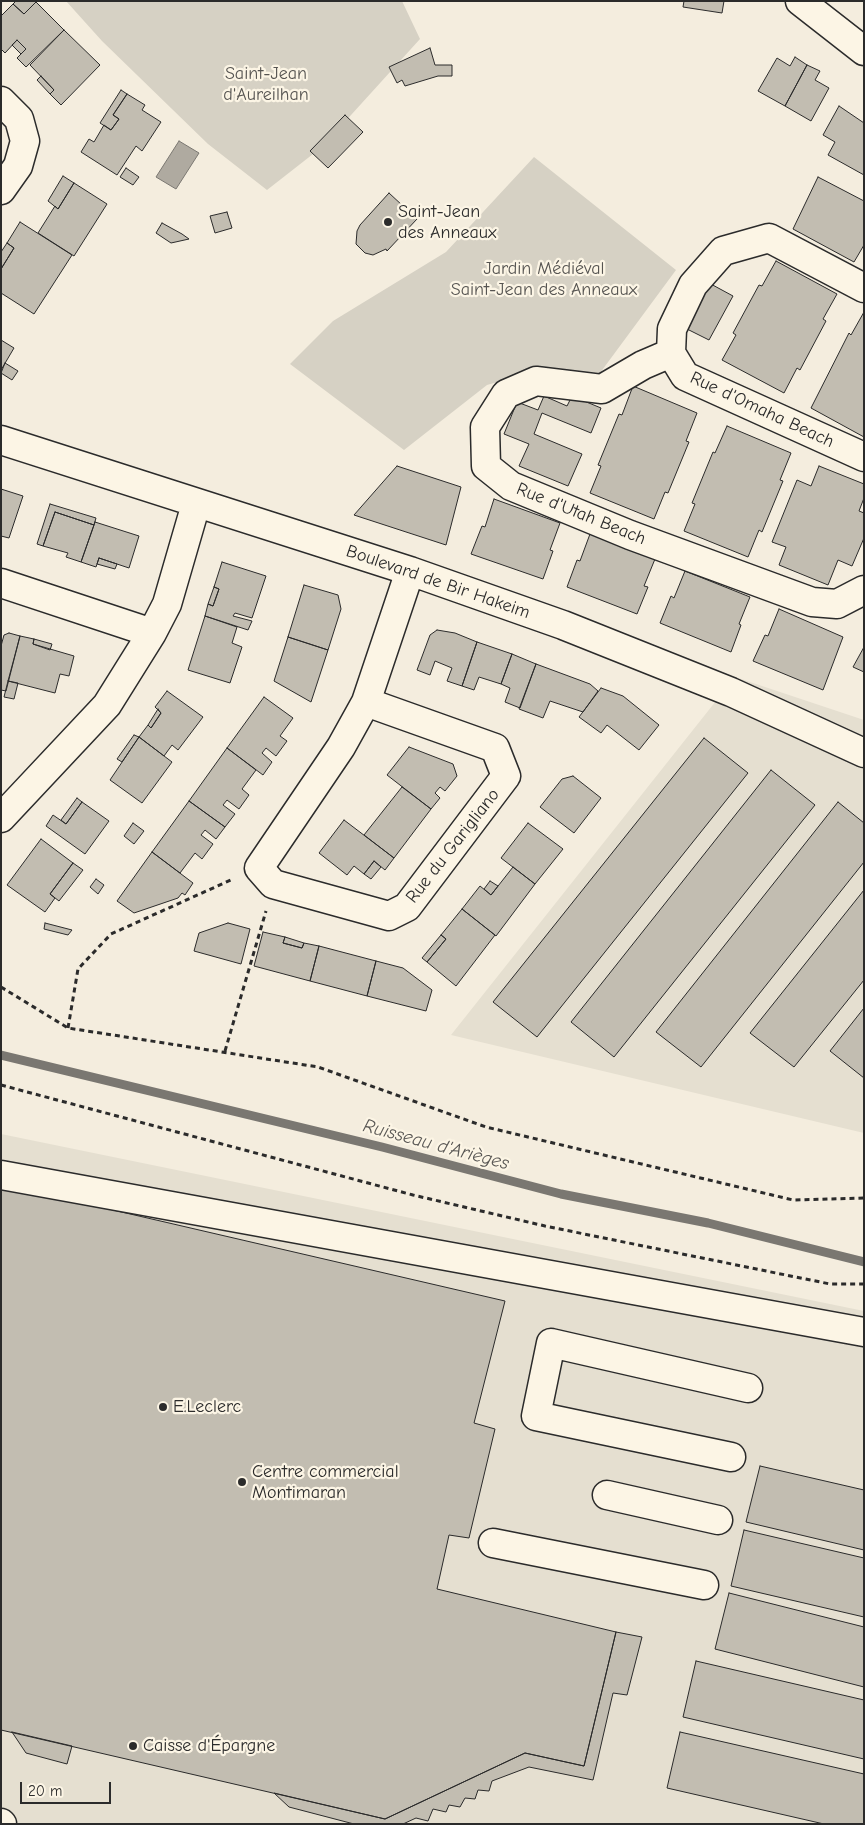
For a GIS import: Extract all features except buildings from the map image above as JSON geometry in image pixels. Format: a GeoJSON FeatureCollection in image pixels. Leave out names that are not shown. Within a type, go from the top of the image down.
{"type":"FeatureCollection","features":[{"type":"Feature","properties":{"kind":"street"},"geometry":{"type":"LineString","coordinates":[[800,1],[864,51]]}},
{"type":"Feature","properties":{"kind":"street"},"geometry":{"type":"LineString","coordinates":[[1,102],[18,119],[25,141],[18,166],[1,190]]}},
{"type":"Feature","properties":{"kind":"street"},"geometry":{"type":"LineString","coordinates":[[672,353],[672,329],[693,285],[723,251],[769,238],[864,288]]}},
{"type":"Feature","properties":{"kind":"street","name":"Rue d'Omaha Beach"},"geometry":{"type":"LineString","coordinates":[[672,353],[685,376],[864,457]]}},
{"type":"Feature","properties":{"kind":"street","name":"Rue d'Utah Beach"},"geometry":{"type":"LineString","coordinates":[[672,353],[643,365],[602,389],[536,382],[506,394],[485,427],[486,466],[511,486],[630,535],[812,602],[837,604],[864,590]]}},
{"type":"Feature","properties":{"kind":"street","name":"Boulevard de Bir Hakeim"},"geometry":{"type":"LineString","coordinates":[[1,440],[410,571],[563,625],[731,692],[864,753]]}},
{"type":"Feature","properties":{"kind":"street"},"geometry":{"type":"LineString","coordinates":[[1,818],[107,705],[152,633],[168,604],[196,504]]}},
{"type":"Feature","properties":{"kind":"street"},"geometry":{"type":"LineString","coordinates":[[266,876],[366,702],[410,571]]}},
{"type":"Feature","properties":{"kind":"street"},"geometry":{"type":"LineString","coordinates":[[1,583],[152,633]]}},
{"type":"Feature","properties":{"kind":"street","name":"Rue du Garigliano"},"geometry":{"type":"LineString","coordinates":[[266,876],[390,916],[407,907],[506,776],[495,748],[366,702]]}},
{"type":"Feature","properties":{"kind":"street"},"geometry":{"type":"LineString","coordinates":[[1,1175],[864,1332]]}},
{"type":"Feature","properties":{"kind":"street"},"geometry":{"type":"LineString","coordinates":[[731,1457],[536,1416],[551,1343],[748,1388]]}},
{"type":"Feature","properties":{"kind":"street"},"geometry":{"type":"LineString","coordinates":[[607,1495],[718,1520]]}},
{"type":"Feature","properties":{"kind":"street"},"geometry":{"type":"LineString","coordinates":[[494,1543],[704,1585]]}},
{"type":"Feature","properties":{"kind":"path"},"geometry":{"type":"LineString","coordinates":[[68,1028],[78,969],[111,934],[266,876]]}},
{"type":"Feature","properties":{"kind":"path"},"geometry":{"type":"LineString","coordinates":[[225,1051],[266,876]]}},
{"type":"Feature","properties":{"kind":"path"},"geometry":{"type":"LineString","coordinates":[[1,987],[68,1028],[318,1067],[486,1127],[792,1200],[864,1198]]}},
{"type":"Feature","properties":{"kind":"path"},"geometry":{"type":"LineString","coordinates":[[1,1085],[413,1195],[545,1226],[830,1284],[864,1284]]}},
{"type":"Feature","properties":{"kind":"shaded area"},"geometry":{"type":"Polygon","coordinates":[[[179,141],[199,153],[176,189],[156,177],[179,141]]]}},
{"type":"Feature","properties":{"kind":"shaded area"},"geometry":{"type":"Polygon","coordinates":[[[735,677],[864,720],[864,1133],[451,1035],[735,677]]]}},
{"type":"Feature","properties":{"kind":"shaded area"},"geometry":{"type":"Polygon","coordinates":[[[1,1134],[864,1311],[864,1824],[1,1824],[1,1134]]]}},
{"type":"Feature","properties":{"kind":"green space","name":"Saint-Jean d'Aureilhan"},"geometry":{"type":"Polygon","coordinates":[[[66,1],[402,1],[420,39],[322,147],[267,190],[208,144],[102,41],[66,1]]]}},
{"type":"Feature","properties":{"kind":"green space","name":"Jardin Médiéval Saint-Jean des Anneaux"},"geometry":{"type":"Polygon","coordinates":[[[534,157],[676,270],[600,373],[542,369],[487,385],[404,450],[290,364],[333,321],[446,252],[534,157]]]}},
{"type":"Feature","properties":{"kind":"waterway","name":"Ruisseau d'Arièges"},"geometry":{"type":"LineString","coordinates":[[1,1055],[382,1147],[561,1194],[708,1223],[864,1262]]}},
{"type":"Feature","properties":{"kind":"place","name":"Saint-Jean des Anneaux"},"geometry":{"type":"Point","coordinates":[388,222]}},
{"type":"Feature","properties":{"kind":"place","name":"E.Leclerc"},"geometry":{"type":"Point","coordinates":[163,1407]}},
{"type":"Feature","properties":{"kind":"place","name":"Centre commercial Montimaran"},"geometry":{"type":"Point","coordinates":[242,1482]}},
{"type":"Feature","properties":{"kind":"place","name":"Caisse d'Épargne"},"geometry":{"type":"Point","coordinates":[133,1746]}}]}
